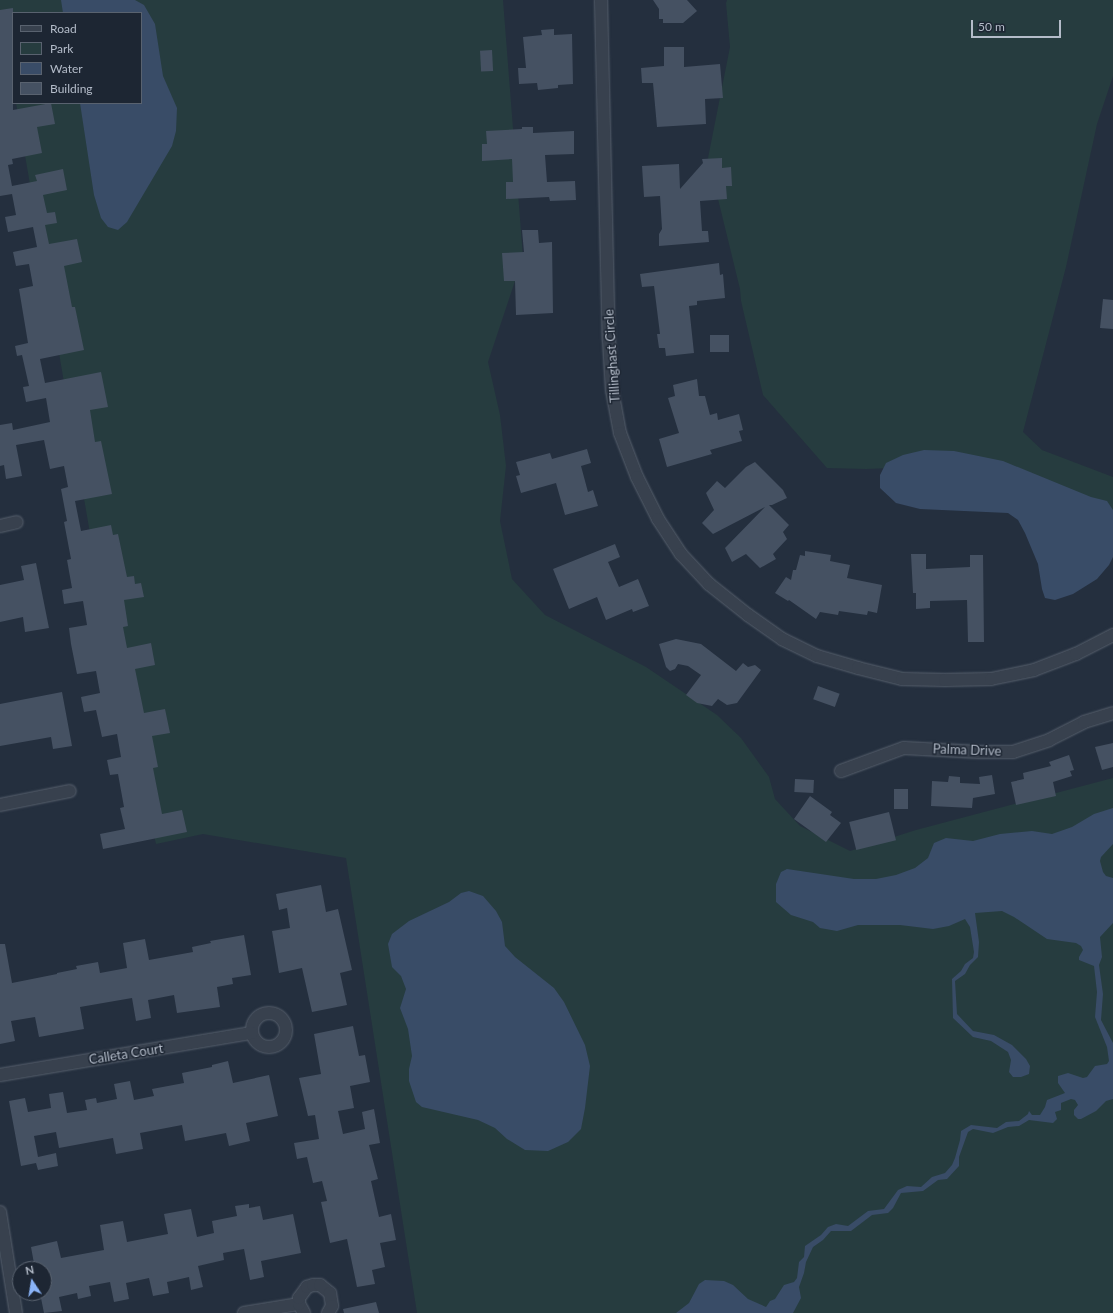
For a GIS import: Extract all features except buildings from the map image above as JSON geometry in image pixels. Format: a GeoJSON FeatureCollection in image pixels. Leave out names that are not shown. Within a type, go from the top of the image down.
{"type":"FeatureCollection","features":[{"type":"Feature","properties":{"kind":"street","name":"Tillinghast Circle"},"geometry":{"type":"LineString","coordinates":[[601,0],[609,340],[612,390],[620,433],[637,477],[658,519],[681,554],[709,584],[748,616],[782,639],[817,656],[858,668],[902,678],[945,680],[991,678],[1034,670],[1076,654],[1113,635]]}},
{"type":"Feature","properties":{"kind":"street"},"geometry":{"type":"LineString","coordinates":[[0,526],[17,522]]}},
{"type":"Feature","properties":{"kind":"street","name":"Palma Drive"},"geometry":{"type":"LineString","coordinates":[[841,771],[904,748],[979,752],[1013,752],[1049,740],[1084,722],[1113,713]]}},
{"type":"Feature","properties":{"kind":"street"},"geometry":{"type":"LineString","coordinates":[[0,805],[70,791]]}},
{"type":"Feature","properties":{"kind":"street","name":"Calleta Court"},"geometry":{"type":"LineString","coordinates":[[0,1075],[252,1033]]}},
{"type":"Feature","properties":{"kind":"street"},"geometry":{"type":"LineString","coordinates":[[0,1212],[16,1313]]}},
{"type":"Feature","properties":{"kind":"street"},"geometry":{"type":"LineString","coordinates":[[244,1313],[301,1309],[302,1292],[313,1285],[320,1285],[330,1293],[332,1306],[328,1313]]}},
{"type":"Feature","properties":{"kind":"green space"},"geometry":{"type":"Polygon","coordinates":[[[0,0],[503,0],[523,257],[488,362],[500,415],[506,466],[500,521],[512,579],[545,615],[646,667],[717,715],[741,738],[769,777],[775,799],[800,826],[850,851],[916,830],[1113,778],[1113,1313],[417,1313],[346,858],[203,834],[156,844],[103,609],[16,104],[142,104],[142,12],[12,12],[12,79],[0,10],[0,0]]]}},
{"type":"Feature","properties":{"kind":"green space"},"geometry":{"type":"Polygon","coordinates":[[[727,0],[1113,0],[1113,76],[1097,124],[1066,267],[1023,432],[1042,450],[1113,477],[1113,532],[916,467],[866,469],[827,468],[763,395],[741,301],[740,289],[708,158],[730,47],[727,0]]]}},
{"type":"Feature","properties":{"kind":"water"},"geometry":{"type":"Polygon","coordinates":[[[61,0],[135,0],[144,5],[155,24],[163,76],[177,108],[176,131],[172,146],[127,222],[118,230],[108,227],[101,218],[94,195],[80,104],[142,104],[142,12],[63,12],[61,0]]]}},
{"type":"Feature","properties":{"kind":"water"},"geometry":{"type":"Polygon","coordinates":[[[924,450],[954,451],[1003,461],[1091,497],[1107,501],[1113,510],[1113,557],[1109,565],[1097,579],[1073,594],[1055,600],[1045,598],[1038,564],[1025,533],[1018,520],[1008,513],[920,509],[896,503],[880,488],[880,475],[886,463],[903,455],[924,450]]]}},
{"type":"Feature","properties":{"kind":"water"},"geometry":{"type":"Polygon","coordinates":[[[1113,808],[1113,844],[1101,857],[1100,861],[1103,872],[1106,876],[1113,878],[1113,923],[1100,937],[1102,957],[1099,965],[1103,994],[1101,1020],[1113,1043],[1113,1099],[1106,1101],[1096,1111],[1081,1119],[1078,1119],[1074,1115],[1074,1110],[1078,1105],[1075,1100],[1071,1099],[1061,1103],[1061,1110],[1055,1112],[1057,1119],[1053,1123],[1029,1120],[1019,1126],[1008,1127],[993,1133],[973,1129],[968,1132],[959,1157],[959,1166],[947,1179],[938,1180],[923,1191],[901,1193],[893,1208],[888,1213],[872,1215],[851,1231],[831,1231],[823,1240],[813,1247],[806,1262],[799,1287],[801,1298],[793,1313],[676,1313],[689,1303],[699,1284],[705,1280],[724,1281],[733,1285],[748,1299],[766,1307],[770,1301],[775,1299],[784,1285],[794,1282],[797,1278],[799,1262],[804,1257],[805,1246],[821,1235],[828,1227],[836,1224],[848,1226],[868,1211],[884,1209],[898,1190],[907,1186],[921,1187],[932,1177],[945,1173],[952,1165],[955,1158],[961,1131],[971,1125],[997,1128],[1006,1122],[1019,1121],[1028,1114],[1029,1111],[1032,1115],[1040,1115],[1047,1100],[1065,1093],[1058,1083],[1058,1076],[1068,1073],[1083,1078],[1087,1077],[1095,1066],[1107,1064],[1109,1061],[1107,1047],[1095,1017],[1097,992],[1094,966],[1079,960],[1083,950],[1081,946],[1076,943],[1047,939],[1014,917],[1002,911],[975,913],[979,942],[978,957],[970,965],[965,974],[955,981],[957,1014],[973,1031],[994,1035],[1012,1045],[1026,1059],[1030,1066],[1029,1074],[1021,1077],[1013,1077],[1009,1072],[1011,1060],[1008,1052],[991,1041],[973,1037],[953,1018],[952,979],[961,971],[965,964],[973,958],[974,952],[970,927],[965,919],[949,926],[933,929],[900,925],[858,925],[837,931],[820,928],[813,922],[791,915],[776,902],[776,884],[781,872],[787,869],[854,879],[876,879],[896,875],[915,868],[928,858],[934,843],[946,838],[973,841],[1000,834],[1032,831],[1052,834],[1072,827],[1094,814],[1113,808]]]}},
{"type":"Feature","properties":{"kind":"water"},"geometry":{"type":"Polygon","coordinates":[[[469,891],[483,896],[496,911],[502,922],[505,946],[515,957],[554,988],[564,1002],[585,1045],[590,1066],[581,1129],[568,1142],[548,1151],[525,1150],[507,1139],[495,1128],[478,1120],[422,1107],[416,1102],[409,1081],[409,1069],[412,1056],[408,1029],[400,1008],[406,989],[401,976],[392,967],[388,944],[392,934],[409,921],[449,902],[461,893],[469,891]]]}}]}
